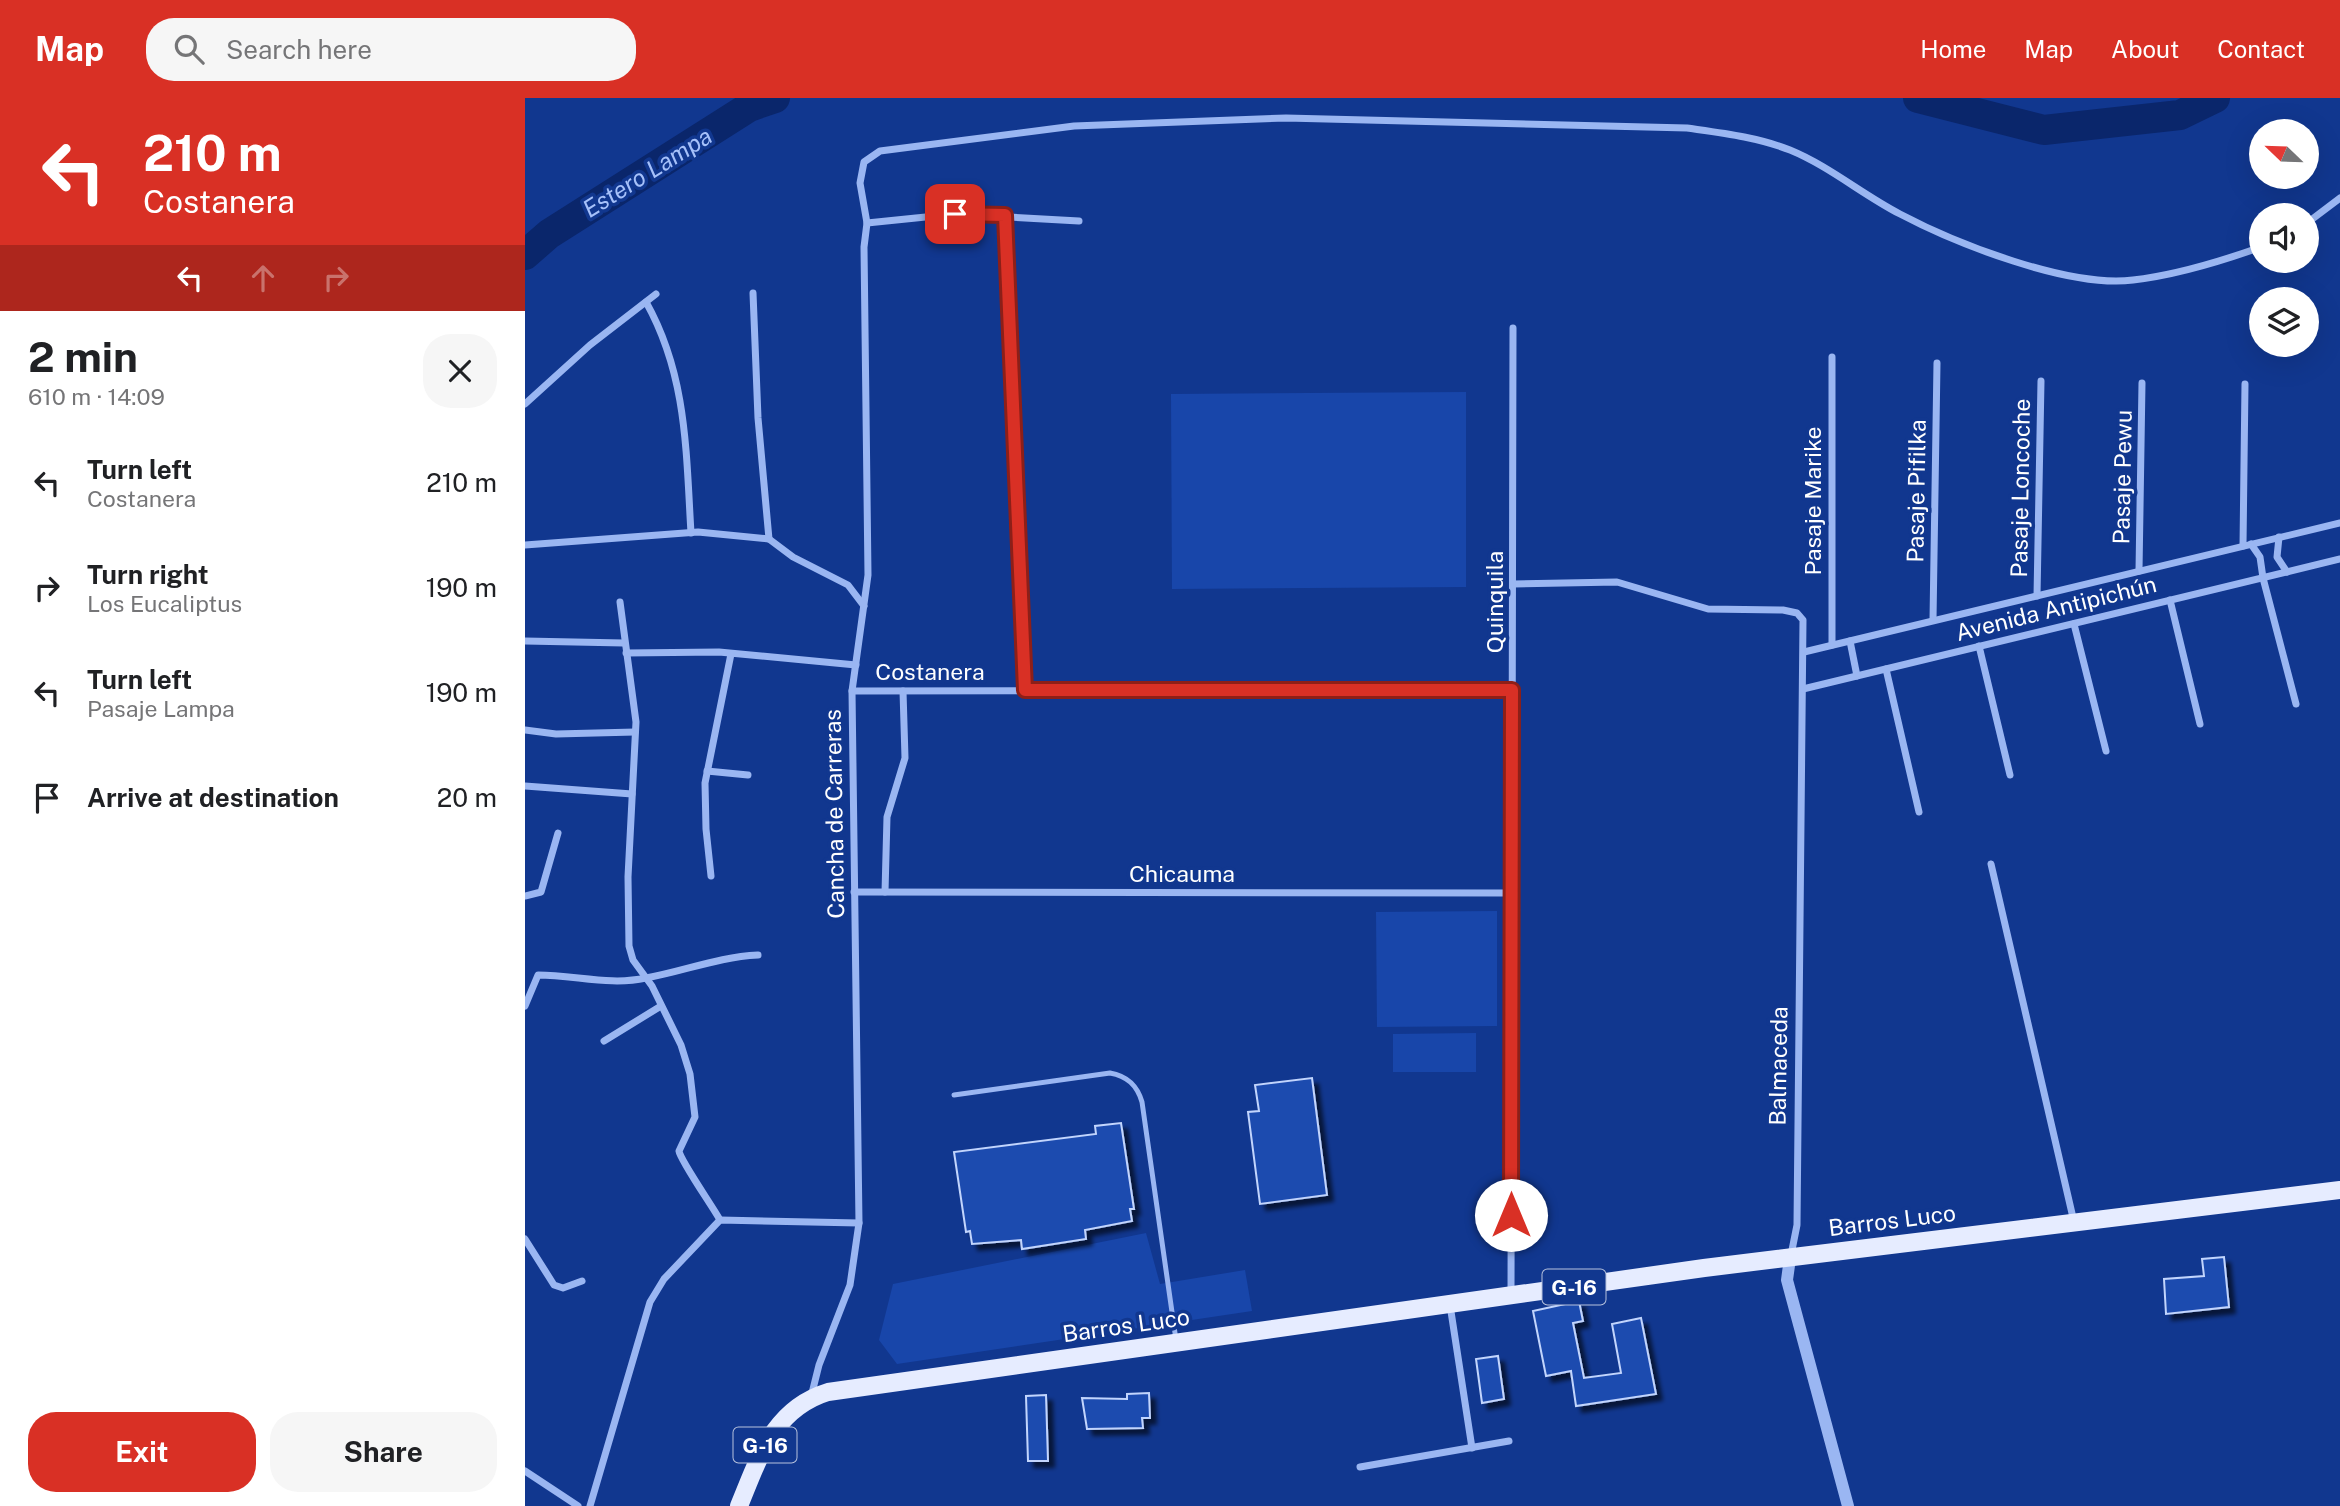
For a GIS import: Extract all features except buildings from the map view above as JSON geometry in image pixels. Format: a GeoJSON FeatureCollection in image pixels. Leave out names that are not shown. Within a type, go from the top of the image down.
{"type":"FeatureCollection","features":[{"type":"Feature","properties":{"kind":"main road","name":"Barros Luco"},"geometry":{"type":"LineString","coordinates":[[810,1398],[838,1390],[1450,1304],[1790,1258],[2340,1190]]}},
{"type":"Feature","properties":{"kind":"main road","name":"G-16"},"geometry":{"type":"LineString","coordinates":[[739,1506],[769,1437],[792,1410],[810,1398]]}},
{"type":"Feature","properties":{"kind":"street","name":"Cancha de Carreras"},"geometry":{"type":"LineString","coordinates":[[810,1398],[819,1365],[850,1285],[859,1223],[852,691],[865,607],[869,554],[865,247],[867,223],[860,183],[864,162],[880,151],[1075,126],[1286,118],[1687,128],[1748,136],[1792,151],[1902,215],[1989,252],[2057,275],[2130,281],[2204,267],[2249,251]]}},
{"type":"Feature","properties":{"kind":"street"},"geometry":{"type":"LineString","coordinates":[[2319,214],[2340,198]]}},
{"type":"Feature","properties":{"kind":"street"},"geometry":{"type":"LineString","coordinates":[[867,223],[943,215],[1005,215],[1079,221]]}},
{"type":"Feature","properties":{"kind":"street"},"geometry":{"type":"LineString","coordinates":[[1005,215],[1025,690]]}},
{"type":"Feature","properties":{"kind":"street"},"geometry":{"type":"LineString","coordinates":[[753,293],[758,418],[769,539]]}},
{"type":"Feature","properties":{"kind":"street"},"geometry":{"type":"LineString","coordinates":[[525,404],[590,345],[656,294]]}},
{"type":"Feature","properties":{"kind":"street"},"geometry":{"type":"LineString","coordinates":[[646,302],[669,351],[682,401],[691,533]]}},
{"type":"Feature","properties":{"kind":"street","name":"Quinquila"},"geometry":{"type":"LineString","coordinates":[[1511,1296],[1513,328]]}},
{"type":"Feature","properties":{"kind":"street","name":"Pasaje Marike"},"geometry":{"type":"LineString","coordinates":[[1832,358],[1832,645]]}},
{"type":"Feature","properties":{"kind":"street","name":"Pasaje Pifilka"},"geometry":{"type":"LineString","coordinates":[[1934,621],[1937,363]]}},
{"type":"Feature","properties":{"kind":"street","name":"Pasaje Loncoche"},"geometry":{"type":"LineString","coordinates":[[2037,596],[2041,381]]}},
{"type":"Feature","properties":{"kind":"street","name":"Pasaje Pewu"},"geometry":{"type":"LineString","coordinates":[[2139,571],[2142,383]]}},
{"type":"Feature","properties":{"kind":"street"},"geometry":{"type":"LineString","coordinates":[[2245,384],[2247,545],[2260,557],[2296,704]]}},
{"type":"Feature","properties":{"kind":"street","name":"Avenida Antipichún"},"geometry":{"type":"LineString","coordinates":[[1804,652],[2340,523]]}},
{"type":"Feature","properties":{"kind":"street"},"geometry":{"type":"LineString","coordinates":[[525,545],[691,533],[735,533],[769,539],[793,557],[848,585],[865,607]]}},
{"type":"Feature","properties":{"kind":"street"},"geometry":{"type":"LineString","coordinates":[[2279,537],[2277,557],[2287,572]]}},
{"type":"Feature","properties":{"kind":"street","name":"Avenida Antipichún"},"geometry":{"type":"LineString","coordinates":[[1803,689],[2340,559]]}},
{"type":"Feature","properties":{"kind":"street","name":"Balmaceda"},"geometry":{"type":"LineString","coordinates":[[1513,584],[1617,582],[1653,590],[1695,606],[1783,610],[1801,617],[1804,624],[1797,1225],[1787,1280],[1848,1506]]}},
{"type":"Feature","properties":{"kind":"street"},"geometry":{"type":"LineString","coordinates":[[2169,600],[2200,724]]}},
{"type":"Feature","properties":{"kind":"street"},"geometry":{"type":"LineString","coordinates":[[620,602],[635,732],[629,946],[633,960],[646,978],[681,1045],[690,1074],[695,1105],[692,1128],[679,1151],[680,1157],[697,1179],[720,1220]]}},
{"type":"Feature","properties":{"kind":"street"},"geometry":{"type":"LineString","coordinates":[[2074,624],[2106,751]]}},
{"type":"Feature","properties":{"kind":"street"},"geometry":{"type":"LineString","coordinates":[[525,641],[624,643]]}},
{"type":"Feature","properties":{"kind":"street"},"geometry":{"type":"LineString","coordinates":[[1850,641],[1857,676]]}},
{"type":"Feature","properties":{"kind":"street"},"geometry":{"type":"LineString","coordinates":[[1979,646],[2010,775]]}},
{"type":"Feature","properties":{"kind":"street"},"geometry":{"type":"LineString","coordinates":[[626,653],[730,654],[856,666]]}},
{"type":"Feature","properties":{"kind":"street"},"geometry":{"type":"LineString","coordinates":[[711,876],[704,803],[707,771],[730,654]]}},
{"type":"Feature","properties":{"kind":"street"},"geometry":{"type":"LineString","coordinates":[[1886,669],[1919,812]]}},
{"type":"Feature","properties":{"kind":"street","name":"Costanera"},"geometry":{"type":"LineString","coordinates":[[852,691],[1512,690]]}},
{"type":"Feature","properties":{"kind":"street"},"geometry":{"type":"LineString","coordinates":[[885,892],[887,817],[905,758],[904,691]]}},
{"type":"Feature","properties":{"kind":"street"},"geometry":{"type":"LineString","coordinates":[[525,730],[556,734],[635,732]]}},
{"type":"Feature","properties":{"kind":"street"},"geometry":{"type":"LineString","coordinates":[[707,771],[748,775]]}},
{"type":"Feature","properties":{"kind":"street"},"geometry":{"type":"LineString","coordinates":[[525,786],[632,794]]}},
{"type":"Feature","properties":{"kind":"street"},"geometry":{"type":"LineString","coordinates":[[525,896],[541,892],[558,833]]}},
{"type":"Feature","properties":{"kind":"street"},"geometry":{"type":"LineString","coordinates":[[1991,864],[2074,1223]]}},
{"type":"Feature","properties":{"kind":"street","name":"Chicauma"},"geometry":{"type":"LineString","coordinates":[[854,892],[1511,893]]}},
{"type":"Feature","properties":{"kind":"street"},"geometry":{"type":"LineString","coordinates":[[525,1006],[538,975],[610,982],[646,978],[729,956],[758,955]]}},
{"type":"Feature","properties":{"kind":"street"},"geometry":{"type":"LineString","coordinates":[[604,1041],[661,1006]]}},
{"type":"Feature","properties":{"kind":"street"},"geometry":{"type":"LineString","coordinates":[[590,1506],[650,1302],[664,1279],[720,1220],[859,1223]]}},
{"type":"Feature","properties":{"kind":"street"},"geometry":{"type":"LineString","coordinates":[[525,1240],[538,1264],[557,1287],[582,1281]]}},
{"type":"Feature","properties":{"kind":"street"},"geometry":{"type":"LineString","coordinates":[[1450,1304],[1472,1448]]}},
{"type":"Feature","properties":{"kind":"street"},"geometry":{"type":"LineString","coordinates":[[1360,1467],[1509,1441]]}},
{"type":"Feature","properties":{"kind":"street"},"geometry":{"type":"LineString","coordinates":[[525,1471],[578,1506]]}},
{"type":"Feature","properties":{"kind":"lane"},"geometry":{"type":"LineString","coordinates":[[954,1095],[1110,1073],[1123,1077],[1135,1086],[1142,1102],[1177,1343]]}},
{"type":"Feature","properties":{"kind":"shaded area"},"geometry":{"type":"Polygon","coordinates":[[[1466,392],[1466,587],[1172,589],[1171,394],[1466,392]]]}},
{"type":"Feature","properties":{"kind":"shaded area"},"geometry":{"type":"Polygon","coordinates":[[[1497,911],[1497,1026],[1377,1027],[1376,912],[1497,911]]]}},
{"type":"Feature","properties":{"kind":"shaded area"},"geometry":{"type":"Polygon","coordinates":[[[1476,1033],[1476,1072],[1393,1072],[1393,1034],[1476,1033]]]}},
{"type":"Feature","properties":{"kind":"shaded area"},"geometry":{"type":"Polygon","coordinates":[[[1146,1233],[1160,1284],[1245,1270],[1252,1311],[897,1364],[879,1340],[893,1284],[1146,1233]]]}},
{"type":"Feature","properties":{"kind":"waterway","name":"Estero Lampa"},"geometry":{"type":"LineString","coordinates":[[525,255],[549,234],[749,107],[775,98]]}},
{"type":"Feature","properties":{"kind":"waterway","name":"Estero Lampa"},"geometry":{"type":"LineString","coordinates":[[1918,98],[2044,130],[2180,115],[2215,98]]}},
{"type":"Feature","properties":{"kind":"route"},"geometry":{"type":"LineString","coordinates":[[955,214],[1005,215],[1025,690],[1512,690],[1511,1215]]}}]}
